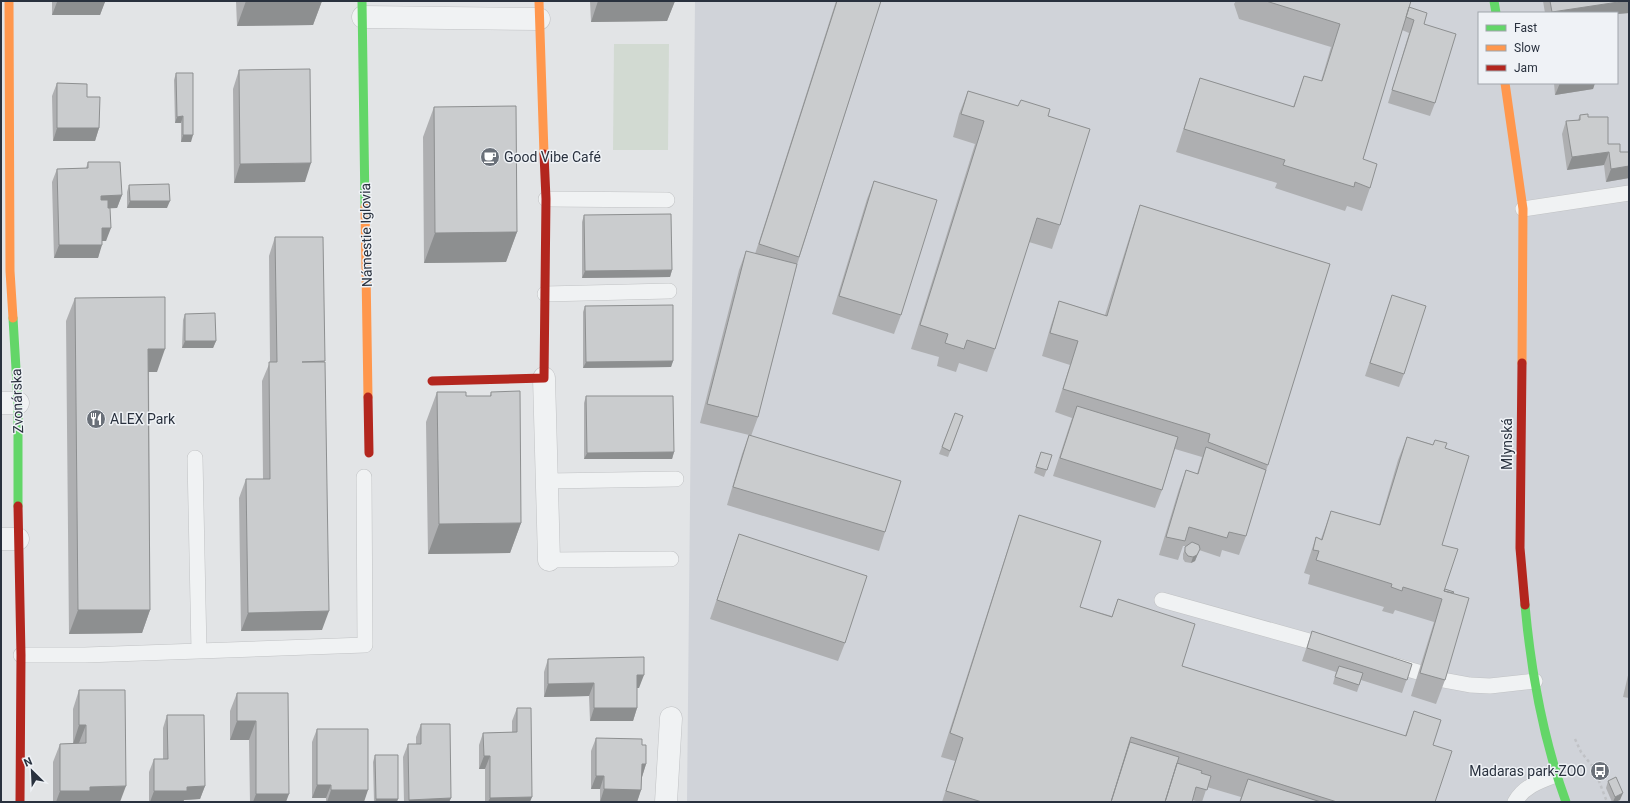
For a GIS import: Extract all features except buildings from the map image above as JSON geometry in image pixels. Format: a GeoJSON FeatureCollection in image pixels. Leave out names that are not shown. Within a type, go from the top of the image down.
{"type":"FeatureCollection","features":[{"type":"Feature","properties":{"kind":"street","name":"Zvonárska"},"geometry":{"type":"LineString","coordinates":[[9,1],[6,272],[10,403],[10,539],[21,655],[20,802]]}},
{"type":"Feature","properties":{"kind":"street"},"geometry":{"type":"LineString","coordinates":[[1494,1],[1496,12]]}},
{"type":"Feature","properties":{"kind":"street","name":"Námestie Iglovia"},"geometry":{"type":"LineString","coordinates":[[369,453],[363,9],[539,10],[546,199],[544,378],[549,560]]}},
{"type":"Feature","properties":{"kind":"street","name":"Mlynská"},"geometry":{"type":"LineString","coordinates":[[1506,84],[1523,209],[1520,548],[1526,617],[1535,681],[1545,734],[1556,775],[1566,802]]}},
{"type":"Feature","properties":{"kind":"street"},"geometry":{"type":"LineString","coordinates":[[432,381],[544,378]]}},
{"type":"Feature","properties":{"kind":"street"},"geometry":{"type":"LineString","coordinates":[[666,802],[671,718]]}},
{"type":"Feature","properties":{"kind":"lane"},"geometry":{"type":"LineString","coordinates":[[1523,209],[1629,193]]}},
{"type":"Feature","properties":{"kind":"lane"},"geometry":{"type":"LineString","coordinates":[[546,199],[667,200]]}},
{"type":"Feature","properties":{"kind":"lane"},"geometry":{"type":"LineString","coordinates":[[545,294],[669,291]]}},
{"type":"Feature","properties":{"kind":"lane"},"geometry":{"type":"LineString","coordinates":[[195,458],[199,651]]}},
{"type":"Feature","properties":{"kind":"lane"},"geometry":{"type":"LineString","coordinates":[[21,655],[365,645],[364,477]]}},
{"type":"Feature","properties":{"kind":"lane"},"geometry":{"type":"LineString","coordinates":[[547,481],[676,479]]}},
{"type":"Feature","properties":{"kind":"lane"},"geometry":{"type":"LineString","coordinates":[[549,560],[671,559]]}},
{"type":"Feature","properties":{"kind":"lane"},"geometry":{"type":"LineString","coordinates":[[1162,600],[1343,651]]}},
{"type":"Feature","properties":{"kind":"lane"},"geometry":{"type":"LineString","coordinates":[[1373,660],[1418,672]]}},
{"type":"Feature","properties":{"kind":"lane"},"geometry":{"type":"LineString","coordinates":[[1443,680],[1470,685],[1490,686],[1535,681]]}},
{"type":"Feature","properties":{"kind":"lane"},"geometry":{"type":"LineString","coordinates":[[1515,802],[1519,795],[1533,784],[1556,775]]}},
{"type":"Feature","properties":{"kind":"path"},"geometry":{"type":"LineString","coordinates":[[1573,732],[1581,752],[1594,768],[1607,802]]}},
{"type":"Feature","properties":{"kind":"shaded area"},"geometry":{"type":"Polygon","coordinates":[[[695,1],[1629,1],[1629,802],[687,802],[695,1]]]}},
{"type":"Feature","properties":{"kind":"shaded area"},"geometry":{"type":"Polygon","coordinates":[[[614,44],[669,44],[668,150],[613,150],[614,44]]]}},
{"type":"Feature","properties":{"kind":"traffic: fast"},"geometry":{"type":"LineString","coordinates":[[362,1],[365,207]]}},
{"type":"Feature","properties":{"kind":"traffic: fast"},"geometry":{"type":"LineString","coordinates":[[1494,1],[1496,12]]}},
{"type":"Feature","properties":{"kind":"traffic: fast"},"geometry":{"type":"LineString","coordinates":[[13,318],[18,403],[18,506]]}},
{"type":"Feature","properties":{"kind":"traffic: fast"},"geometry":{"type":"LineString","coordinates":[[1525,605],[1539,705],[1551,754],[1566,802]]}},
{"type":"Feature","properties":{"kind":"traffic: slow"},"geometry":{"type":"LineString","coordinates":[[9,1],[10,271],[13,318]]}},
{"type":"Feature","properties":{"kind":"traffic: slow"},"geometry":{"type":"LineString","coordinates":[[539,1],[544,154]]}},
{"type":"Feature","properties":{"kind":"traffic: slow"},"geometry":{"type":"LineString","coordinates":[[1505,84],[1523,209],[1522,363]]}},
{"type":"Feature","properties":{"kind":"traffic: slow"},"geometry":{"type":"LineString","coordinates":[[365,207],[368,397]]}},
{"type":"Feature","properties":{"kind":"traffic: jam"},"geometry":{"type":"LineString","coordinates":[[432,381],[544,378],[546,199],[544,154]]}},
{"type":"Feature","properties":{"kind":"traffic: jam"},"geometry":{"type":"LineString","coordinates":[[1522,363],[1520,548],[1525,605]]}},
{"type":"Feature","properties":{"kind":"traffic: jam"},"geometry":{"type":"LineString","coordinates":[[368,397],[369,453]]}},
{"type":"Feature","properties":{"kind":"traffic: jam"},"geometry":{"type":"LineString","coordinates":[[18,506],[21,655],[20,802]]}},
{"type":"Feature","properties":{"kind":"place","name":"Good Vibe Café"},"geometry":{"type":"Point","coordinates":[490,157]}},
{"type":"Feature","properties":{"kind":"place","name":"ALEX Park"},"geometry":{"type":"Point","coordinates":[96,419]}},
{"type":"Feature","properties":{"kind":"place","name":"Madaras park-ZOO"},"geometry":{"type":"Point","coordinates":[1600,771]}}]}
